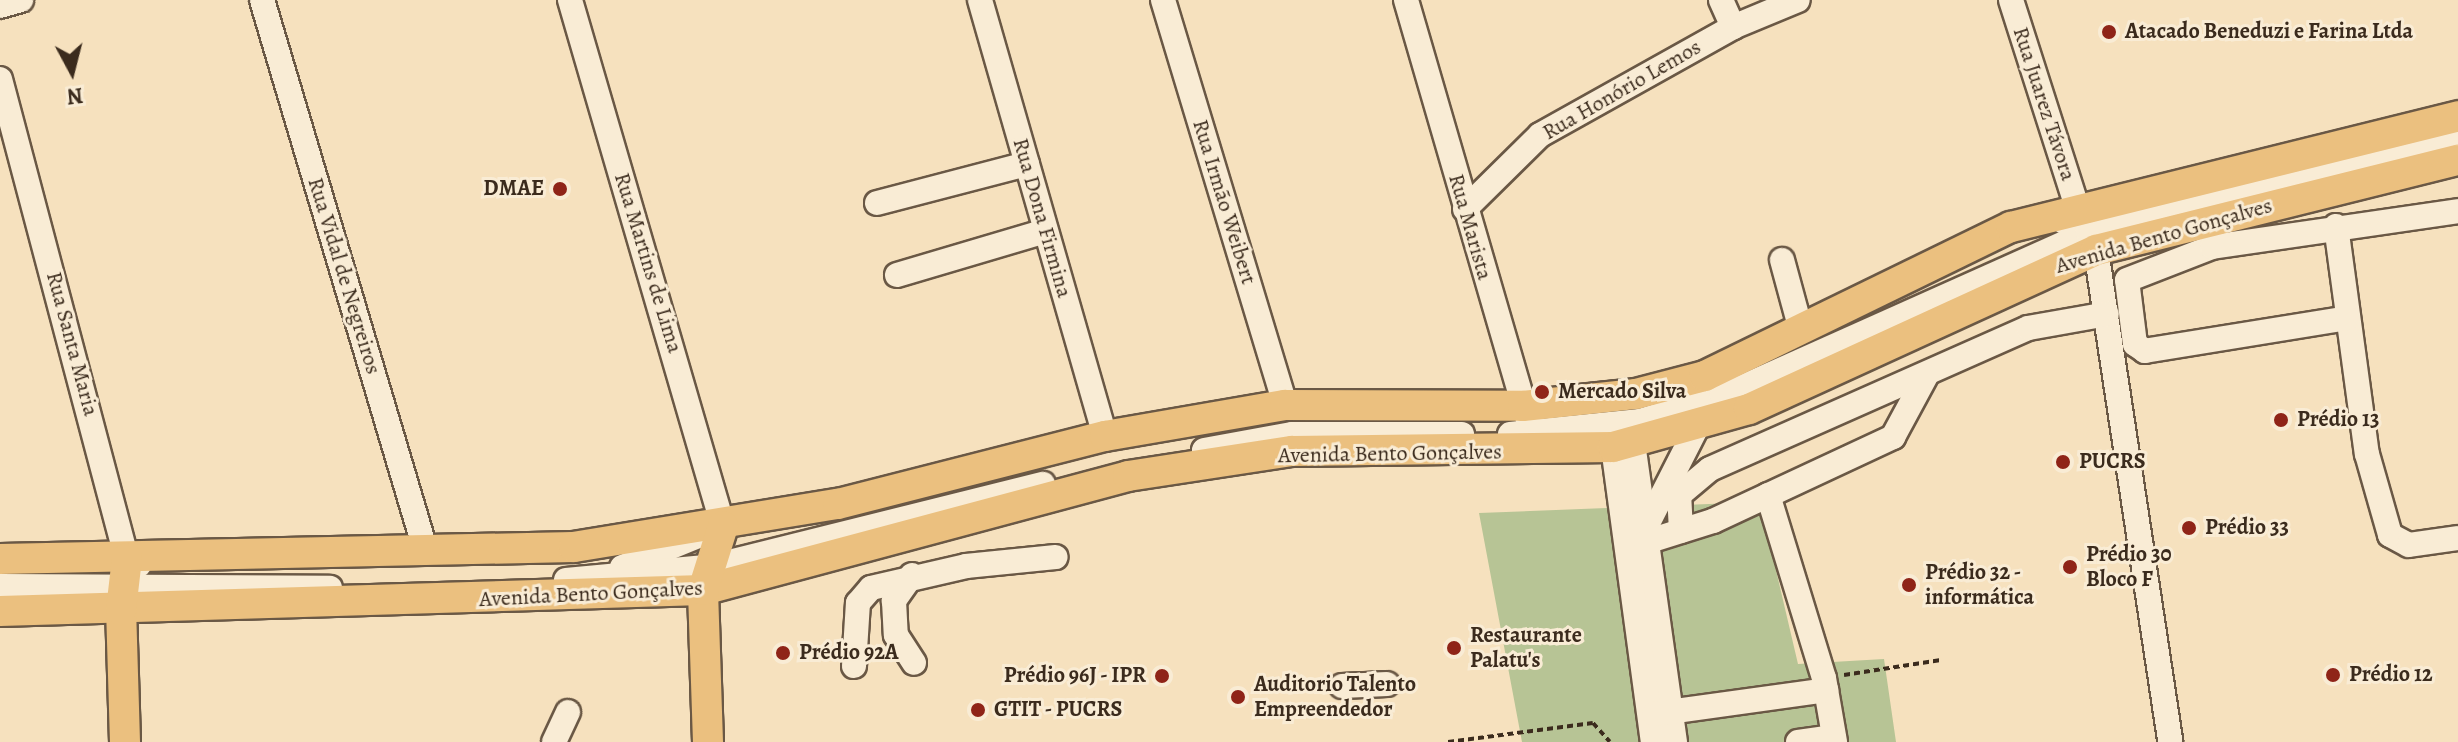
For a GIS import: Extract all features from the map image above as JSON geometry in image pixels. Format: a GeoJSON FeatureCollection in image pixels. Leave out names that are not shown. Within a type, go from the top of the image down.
{"type":"FeatureCollection","features":[{"type":"Feature","properties":{"kind":"main road","name":"Avenida Bento Gonçalves"},"geometry":{"type":"LineString","coordinates":[[0,559],[124,585],[708,578],[1128,476],[1292,451],[1531,431],[1678,383],[1801,330],[2011,227],[2077,207],[2458,116]]}},
{"type":"Feature","properties":{"kind":"main road","name":"Avenida Bento Gonçalves"},"geometry":{"type":"LineString","coordinates":[[0,611],[124,585],[426,552],[574,547],[723,526],[1105,436],[1285,405],[1531,431],[1623,445],[1696,429],[2108,247],[2458,160]]}},
{"type":"Feature","properties":{"kind":"main road"},"geometry":{"type":"LineString","coordinates":[[708,742],[708,578],[723,526]]}},
{"type":"Feature","properties":{"kind":"main road"},"geometry":{"type":"LineString","coordinates":[[124,585],[125,742]]}},
{"type":"Feature","properties":{"kind":"street"},"geometry":{"type":"LineString","coordinates":[[0,6],[21,0]]}},
{"type":"Feature","properties":{"kind":"street","name":"Rua Vidal de Negreiros"},"geometry":{"type":"LineString","coordinates":[[262,0],[426,552]]}},
{"type":"Feature","properties":{"kind":"street","name":"Rua Martins de Lima"},"geometry":{"type":"LineString","coordinates":[[570,0],[723,526]]}},
{"type":"Feature","properties":{"kind":"street","name":"Rua Dona Firmina"},"geometry":{"type":"LineString","coordinates":[[980,0],[1105,436]]}},
{"type":"Feature","properties":{"kind":"street","name":"Rua Irmão Weibert"},"geometry":{"type":"LineString","coordinates":[[1163,0],[1285,405]]}},
{"type":"Feature","properties":{"kind":"street","name":"Rua Marista"},"geometry":{"type":"LineString","coordinates":[[1406,0],[1531,431]]}},
{"type":"Feature","properties":{"kind":"street"},"geometry":{"type":"LineString","coordinates":[[1721,0],[1733,27]]}},
{"type":"Feature","properties":{"kind":"street","name":"Rua Honório Lemos"},"geometry":{"type":"LineString","coordinates":[[1465,209],[1540,135],[1733,27],[1798,0]]}},
{"type":"Feature","properties":{"kind":"street","name":"Rua Juarez Távora"},"geometry":{"type":"LineString","coordinates":[[2011,0],[2077,207]]}},
{"type":"Feature","properties":{"kind":"street","name":"Rua Santa Maria"},"geometry":{"type":"LineString","coordinates":[[0,79],[124,585]]}},
{"type":"Feature","properties":{"kind":"street"},"geometry":{"type":"LineString","coordinates":[[1531,431],[1640,421],[1722,396],[2026,255],[2088,232],[2458,142]]}},
{"type":"Feature","properties":{"kind":"street"},"geometry":{"type":"LineString","coordinates":[[877,203],[1027,164]]}},
{"type":"Feature","properties":{"kind":"street"},"geometry":{"type":"LineString","coordinates":[[2026,255],[2077,207]]}},
{"type":"Feature","properties":{"kind":"street"},"geometry":{"type":"LineString","coordinates":[[2348,318],[2145,351],[2135,344],[2127,280],[2133,272],[2212,247],[2336,226],[2458,211]]}},
{"type":"Feature","properties":{"kind":"street"},"geometry":{"type":"LineString","coordinates":[[2336,226],[2367,454],[2390,535],[2409,545],[2458,538]]}},
{"type":"Feature","properties":{"kind":"street"},"geometry":{"type":"LineString","coordinates":[[897,275],[1046,231]]}},
{"type":"Feature","properties":{"kind":"street"},"geometry":{"type":"LineString","coordinates":[[2026,255],[2108,247],[2107,314],[2170,742]]}},
{"type":"Feature","properties":{"kind":"street"},"geometry":{"type":"LineString","coordinates":[[1782,260],[1801,330]]}},
{"type":"Feature","properties":{"kind":"street"},"geometry":{"type":"LineString","coordinates":[[1681,531],[1679,495],[1694,477],[2028,328],[2107,314]]}},
{"type":"Feature","properties":{"kind":"street"},"geometry":{"type":"LineString","coordinates":[[1639,523],[1681,531],[1893,437],[1926,376]]}},
{"type":"Feature","properties":{"kind":"street"},"geometry":{"type":"LineString","coordinates":[[1531,431],[1574,429]]}},
{"type":"Feature","properties":{"kind":"street"},"geometry":{"type":"LineString","coordinates":[[1675,742],[1660,713],[1639,523],[1696,429]]}},
{"type":"Feature","properties":{"kind":"street"},"geometry":{"type":"LineString","coordinates":[[1623,445],[1639,523],[1660,713],[1653,742]]}},
{"type":"Feature","properties":{"kind":"street"},"geometry":{"type":"LineString","coordinates":[[1768,495],[1825,684],[1834,739],[1798,742]]}},
{"type":"Feature","properties":{"kind":"street"},"geometry":{"type":"LineString","coordinates":[[594,578],[723,526]]}},
{"type":"Feature","properties":{"kind":"street"},"geometry":{"type":"LineString","coordinates":[[854,666],[858,603],[871,588],[912,575],[1056,557]]}},
{"type":"Feature","properties":{"kind":"street"},"geometry":{"type":"LineString","coordinates":[[912,575],[894,601],[896,635],[914,663]]}},
{"type":"Feature","properties":{"kind":"street"},"geometry":{"type":"LineString","coordinates":[[0,586],[379,588],[594,578],[708,578]]}},
{"type":"Feature","properties":{"kind":"street"},"geometry":{"type":"LineString","coordinates":[[124,585],[172,585]]}},
{"type":"Feature","properties":{"kind":"street"},"geometry":{"type":"LineString","coordinates":[[1342,686],[1387,684]]}},
{"type":"Feature","properties":{"kind":"street"},"geometry":{"type":"LineString","coordinates":[[1660,713],[1825,684]]}},
{"type":"Feature","properties":{"kind":"street"},"geometry":{"type":"LineString","coordinates":[[554,742],[568,712]]}},
{"type":"Feature","properties":{"kind":"path"},"geometry":{"type":"LineString","coordinates":[[1825,684],[1941,660]]}},
{"type":"Feature","properties":{"kind":"path"},"geometry":{"type":"LineString","coordinates":[[1448,742],[1593,723],[1610,742]]}},
{"type":"Feature","properties":{"kind":"green space"},"geometry":{"type":"Polygon","coordinates":[[[1760,502],[1798,664],[1884,659],[1896,742],[1522,742],[1479,513],[1760,502]]]}},
{"type":"Feature","properties":{"kind":"place","name":"Atacado Beneduzi e Farina Ltda"},"geometry":{"type":"Point","coordinates":[2109,32]}},
{"type":"Feature","properties":{"kind":"place","name":"DMAE"},"geometry":{"type":"Point","coordinates":[560,189]}},
{"type":"Feature","properties":{"kind":"place","name":"Mercado Silva"},"geometry":{"type":"Point","coordinates":[1542,392]}},
{"type":"Feature","properties":{"kind":"place","name":"Prédio 13"},"geometry":{"type":"Point","coordinates":[2281,420]}},
{"type":"Feature","properties":{"kind":"place","name":"PUCRS"},"geometry":{"type":"Point","coordinates":[2063,462]}},
{"type":"Feature","properties":{"kind":"place","name":"Prédio 33"},"geometry":{"type":"Point","coordinates":[2189,528]}},
{"type":"Feature","properties":{"kind":"place","name":"Prédio 30 Bloco F"},"geometry":{"type":"Point","coordinates":[2070,567]}},
{"type":"Feature","properties":{"kind":"place","name":"Prédio 32 - informática"},"geometry":{"type":"Point","coordinates":[1909,585]}},
{"type":"Feature","properties":{"kind":"place","name":"Restaurante Palatu's"},"geometry":{"type":"Point","coordinates":[1454,648]}},
{"type":"Feature","properties":{"kind":"place","name":"Prédio 92A"},"geometry":{"type":"Point","coordinates":[783,653]}},
{"type":"Feature","properties":{"kind":"place","name":"Prédio 12"},"geometry":{"type":"Point","coordinates":[2333,675]}},
{"type":"Feature","properties":{"kind":"place","name":"Prédio 96J - IPR"},"geometry":{"type":"Point","coordinates":[1162,676]}},
{"type":"Feature","properties":{"kind":"place","name":"Auditorio Talento Empreendedor"},"geometry":{"type":"Point","coordinates":[1238,697]}},
{"type":"Feature","properties":{"kind":"place","name":"GTIT - PUCRS"},"geometry":{"type":"Point","coordinates":[978,710]}}]}
